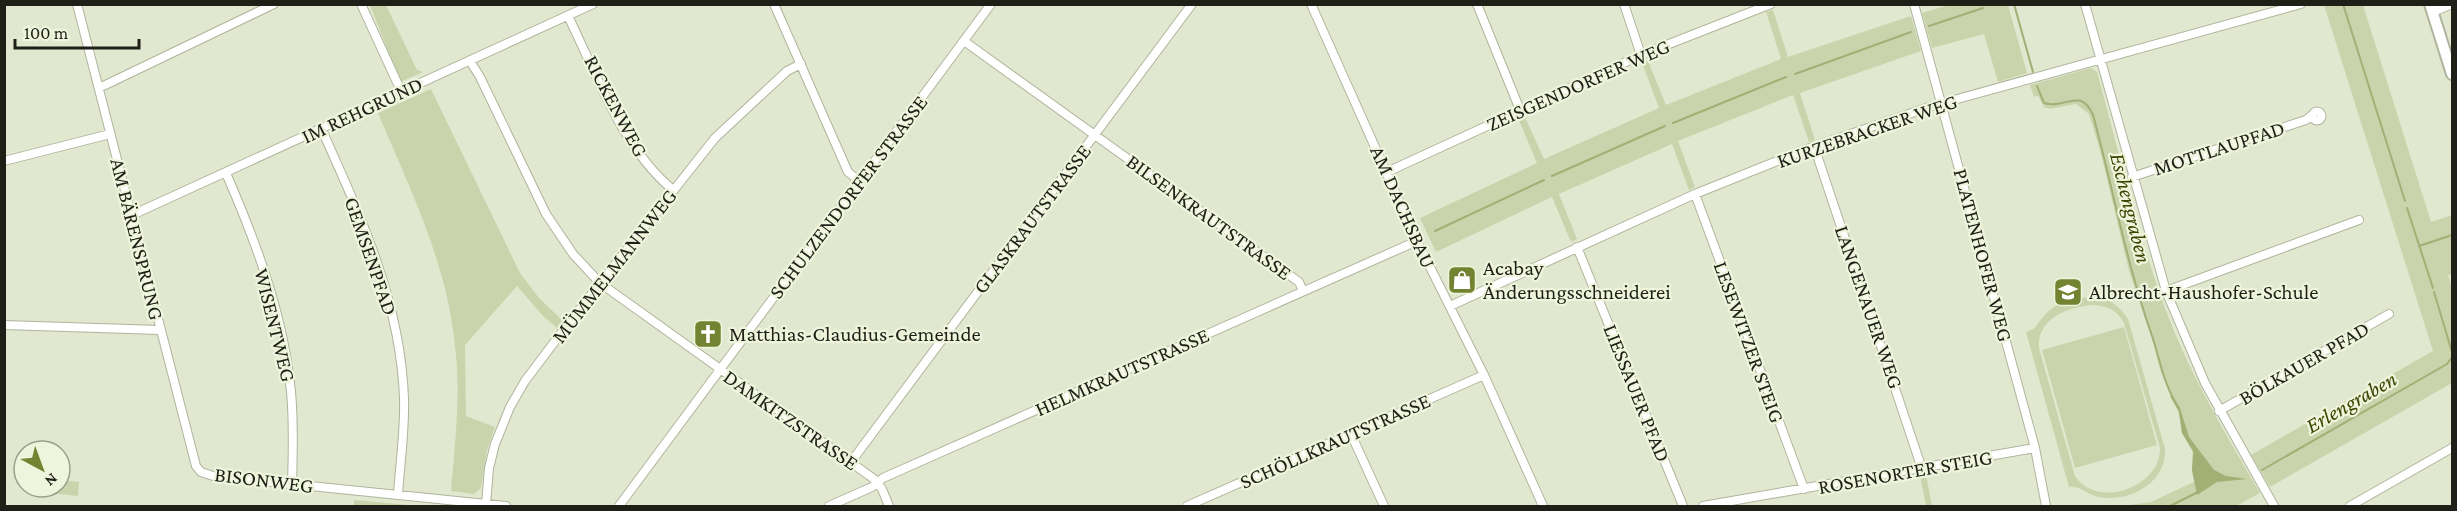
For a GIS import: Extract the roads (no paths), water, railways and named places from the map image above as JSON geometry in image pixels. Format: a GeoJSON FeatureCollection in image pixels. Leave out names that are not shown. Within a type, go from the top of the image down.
{"type":"FeatureCollection","features":[{"type":"Feature","properties":{"kind":"main road"},"geometry":{"type":"LineString","coordinates":[[2432,8],[2452,74]]}},
{"type":"Feature","properties":{"kind":"street","name":"AM BÄRENSPRUNG"},"geometry":{"type":"LineString","coordinates":[[77,4],[196,466],[201,472]]}},
{"type":"Feature","properties":{"kind":"street"},"geometry":{"type":"LineString","coordinates":[[99,88],[273,4]]}},
{"type":"Feature","properties":{"kind":"street"},"geometry":{"type":"LineString","coordinates":[[361,4],[401,92]]}},
{"type":"Feature","properties":{"kind":"street","name":"IM REHGRUND"},"geometry":{"type":"LineString","coordinates":[[132,215],[593,4]]}},
{"type":"Feature","properties":{"kind":"street"},"geometry":{"type":"LineString","coordinates":[[774,4],[848,172],[859,181]]}},
{"type":"Feature","properties":{"kind":"street","name":"SCHULZENDORFER STRASSE"},"geometry":{"type":"LineString","coordinates":[[619,507],[991,4]]}},
{"type":"Feature","properties":{"kind":"street","name":"GLASKRAUTSTRASSE"},"geometry":{"type":"LineString","coordinates":[[851,462],[1192,4]]}},
{"type":"Feature","properties":{"kind":"street","name":"AM DACHSBAU"},"geometry":{"type":"LineString","coordinates":[[1311,4],[1417,241],[1484,375],[1543,507]]}},
{"type":"Feature","properties":{"kind":"street"},"geometry":{"type":"LineString","coordinates":[[1478,4],[1520,110]]}},
{"type":"Feature","properties":{"kind":"street"},"geometry":{"type":"LineString","coordinates":[[1624,4],[1641,55]]}},
{"type":"Feature","properties":{"kind":"street","name":"PLATENHOFER WEG"},"geometry":{"type":"LineString","coordinates":[[1914,4],[2035,448],[2046,507]]}},
{"type":"Feature","properties":{"kind":"street"},"geometry":{"type":"LineString","coordinates":[[2085,4],[2166,291],[2191,354],[2219,411],[2274,507]]}},
{"type":"Feature","properties":{"kind":"street","name":"KURZEBRACKER WEG"},"geometry":{"type":"LineString","coordinates":[[1450,306],[1695,194],[1814,146],[1942,104],[2301,4]]}},
{"type":"Feature","properties":{"kind":"street"},"geometry":{"type":"LineString","coordinates":[[2432,8],[2452,4]]}},
{"type":"Feature","properties":{"kind":"street","name":"ZEISGENDORFER WEG"},"geometry":{"type":"LineString","coordinates":[[1387,172],[1641,55],[1769,5]]}},
{"type":"Feature","properties":{"kind":"street","name":"RICKENWEG"},"geometry":{"type":"LineString","coordinates":[[568,16],[631,142],[652,170],[673,190]]}},
{"type":"Feature","properties":{"kind":"street","name":"BILSENKRAUTSTRASSE"},"geometry":{"type":"LineString","coordinates":[[964,41],[1299,282],[1303,291]]}},
{"type":"Feature","properties":{"kind":"street","name":"DAMKITZSTRASSE"},"geometry":{"type":"LineString","coordinates":[[470,61],[480,77],[546,214],[573,254],[600,283],[851,462],[877,483],[889,507]]}},
{"type":"Feature","properties":{"kind":"street","name":"MÜMMELMANNWEG"},"geometry":{"type":"LineString","coordinates":[[486,504],[489,468],[495,444],[510,407],[525,381],[715,138],[787,71],[801,64]]}},
{"type":"Feature","properties":{"kind":"street","name":"MOTTLAUPFAD"},"geometry":{"type":"LineString","coordinates":[[2132,177],[2310,118]]}},
{"type":"Feature","properties":{"kind":"street","name":"GEMSENPFAD"},"geometry":{"type":"LineString","coordinates":[[321,128],[370,243],[385,282],[392,310],[402,366],[404,399],[404,436],[398,495]]}},
{"type":"Feature","properties":{"kind":"street"},"geometry":{"type":"LineString","coordinates":[[4,161],[110,134]]}},
{"type":"Feature","properties":{"kind":"street","name":"LANGENAUER WEG"},"geometry":{"type":"LineString","coordinates":[[1814,146],[1922,469]]}},
{"type":"Feature","properties":{"kind":"street","name":"WISENTWEG"},"geometry":{"type":"LineString","coordinates":[[226,173],[266,277],[282,337],[291,391],[292,484]]}},
{"type":"Feature","properties":{"kind":"street","name":"LESEWITZER STEIG"},"geometry":{"type":"LineString","coordinates":[[1695,194],[1804,489]]}},
{"type":"Feature","properties":{"kind":"street"},"geometry":{"type":"LineString","coordinates":[[2166,291],[2359,220]]}},
{"type":"Feature","properties":{"kind":"street","name":"HELMKRAUTSTRASSE"},"geometry":{"type":"LineString","coordinates":[[829,507],[887,476],[1417,241]]}},
{"type":"Feature","properties":{"kind":"street","name":"LIESSAUER PFAD"},"geometry":{"type":"LineString","coordinates":[[1577,247],[1683,507]]}},
{"type":"Feature","properties":{"kind":"street","name":"BÖLKAUER PFAD"},"geometry":{"type":"LineString","coordinates":[[2219,411],[2389,314]]}},
{"type":"Feature","properties":{"kind":"street"},"geometry":{"type":"LineString","coordinates":[[4,325],[160,330]]}},
{"type":"Feature","properties":{"kind":"street","name":"SCHÖLLKRAUTSTRASSE"},"geometry":{"type":"LineString","coordinates":[[1187,507],[1484,375]]}},
{"type":"Feature","properties":{"kind":"street"},"geometry":{"type":"LineString","coordinates":[[1351,434],[1384,507]]}},
{"type":"Feature","properties":{"kind":"street","name":"ROSENORTER STEIG"},"geometry":{"type":"LineString","coordinates":[[1703,507],[2035,448]]}},
{"type":"Feature","properties":{"kind":"street"},"geometry":{"type":"LineString","coordinates":[[2350,507],[2452,448]]}},
{"type":"Feature","properties":{"kind":"street","name":"BISONWEG"},"geometry":{"type":"LineString","coordinates":[[201,472],[213,476],[506,507]]}},
{"type":"Feature","properties":{"kind":"waterway","name":"Eschengraben"},"geometry":{"type":"LineString","coordinates":[[2014,4],[2033,72]]}},
{"type":"Feature","properties":{"kind":"waterway","name":"Erlengraben"},"geometry":{"type":"LineString","coordinates":[[2343,4],[2405,201]]}},
{"type":"Feature","properties":{"kind":"waterway"},"geometry":{"type":"LineString","coordinates":[[1929,26],[1983,8]]}},
{"type":"Feature","properties":{"kind":"waterway"},"geometry":{"type":"LineString","coordinates":[[1795,74],[1911,32]]}},
{"type":"Feature","properties":{"kind":"waterway"},"geometry":{"type":"LineString","coordinates":[[1673,123],[1786,77]]}},
{"type":"Feature","properties":{"kind":"waterway","name":"Eschengraben"},"geometry":{"type":"LineString","coordinates":[[2037,86],[2044,103],[2059,104],[2077,100],[2088,106],[2093,115],[2134,279],[2163,374],[2173,398]]}},
{"type":"Feature","properties":{"kind":"waterway"},"geometry":{"type":"LineString","coordinates":[[1552,176],[1665,126]]}},
{"type":"Feature","properties":{"kind":"waterway"},"geometry":{"type":"LineString","coordinates":[[1435,231],[1544,180]]}},
{"type":"Feature","properties":{"kind":"waterway","name":"Erlengraben"},"geometry":{"type":"LineString","coordinates":[[2407,208],[2433,288]]}},
{"type":"Feature","properties":{"kind":"waterway"},"geometry":{"type":"LineString","coordinates":[[2419,246],[2452,235]]}},
{"type":"Feature","properties":{"kind":"waterway","name":"Erlengraben"},"geometry":{"type":"LineString","coordinates":[[2434,292],[2452,352]]}},
{"type":"Feature","properties":{"kind":"waterway","name":"Erlengraben"},"geometry":{"type":"LineString","coordinates":[[2262,470],[2447,364],[2452,357]]}},
{"type":"Feature","properties":{"kind":"waterway"},"geometry":{"type":"LineString","coordinates":[[2170,506],[2198,492]]}},
{"type":"Feature","properties":{"kind":"place","name":"Acabay Änderungsschneiderei"},"geometry":{"type":"Point","coordinates":[1462,280]}},
{"type":"Feature","properties":{"kind":"place","name":"Albrecht-Haushofer-Schule"},"geometry":{"type":"Point","coordinates":[2068,292]}},
{"type":"Feature","properties":{"kind":"place","name":"Matthias-Claudius-Gemeinde"},"geometry":{"type":"Point","coordinates":[708,334]}}]}
